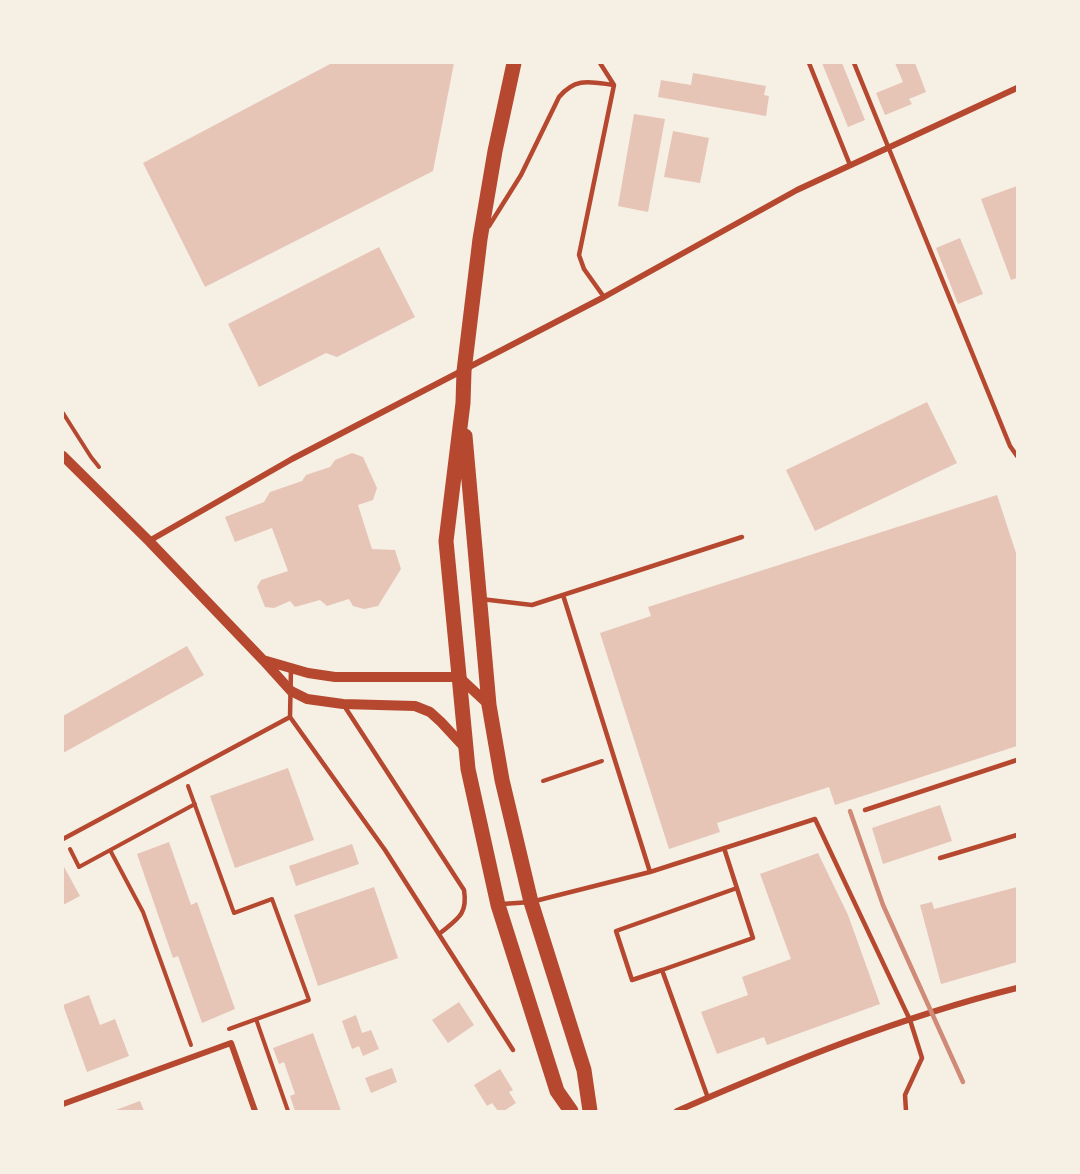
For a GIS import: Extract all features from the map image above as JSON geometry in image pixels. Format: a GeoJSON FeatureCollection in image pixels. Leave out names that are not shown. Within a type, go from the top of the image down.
{"type":"FeatureCollection","features":[{"type":"Feature","properties":{"kind":"main road"},"geometry":{"type":"LineString","coordinates":[[514,63],[480,239],[446,541],[468,769],[498,905],[557,1091],[571,1111]]}},
{"type":"Feature","properties":{"kind":"main road"},"geometry":{"type":"LineString","coordinates":[[463,403],[489,705],[502,780],[531,902],[584,1070],[590,1111]]}},
{"type":"Feature","properties":{"kind":"street"},"geometry":{"type":"LineString","coordinates":[[148,541],[292,459],[604,297],[797,190],[1017,88]]}},
{"type":"Feature","properties":{"kind":"street"},"geometry":{"type":"LineString","coordinates":[[63,456],[148,541],[291,691],[307,699],[343,704],[416,706],[430,712],[467,750]]}},
{"type":"Feature","properties":{"kind":"street"},"geometry":{"type":"LineString","coordinates":[[263,660],[308,673],[335,677],[459,677],[489,705]]}},
{"type":"Feature","properties":{"kind":"street"},"geometry":{"type":"LineString","coordinates":[[677,1111],[777,1068],[937,1010],[1017,988]]}},
{"type":"Feature","properties":{"kind":"street"},"geometry":{"type":"LineString","coordinates":[[63,1104],[231,1043],[255,1111]]}},
{"type":"Feature","properties":{"kind":"lane"},"geometry":{"type":"LineString","coordinates":[[600,63],[614,85],[579,255],[584,269],[604,297]]}},
{"type":"Feature","properties":{"kind":"lane"},"geometry":{"type":"LineString","coordinates":[[809,63],[850,165]]}},
{"type":"Feature","properties":{"kind":"lane"},"geometry":{"type":"LineString","coordinates":[[854,63],[1010,446],[1017,456]]}},
{"type":"Feature","properties":{"kind":"lane"},"geometry":{"type":"LineString","coordinates":[[480,239],[521,175],[559,97],[567,88],[578,82],[614,85]]}},
{"type":"Feature","properties":{"kind":"lane"},"geometry":{"type":"LineString","coordinates":[[478,598],[532,605],[742,537]]}},
{"type":"Feature","properties":{"kind":"lane"},"geometry":{"type":"LineString","coordinates":[[563,596],[650,872]]}},
{"type":"Feature","properties":{"kind":"lane"},"geometry":{"type":"LineString","coordinates":[[291,668],[290,717],[367,823],[513,1050]]}},
{"type":"Feature","properties":{"kind":"lane"},"geometry":{"type":"LineString","coordinates":[[343,704],[464,890],[466,904],[460,917],[440,934]]}},
{"type":"Feature","properties":{"kind":"lane"},"geometry":{"type":"LineString","coordinates":[[63,838],[290,717]]}},
{"type":"Feature","properties":{"kind":"lane"},"geometry":{"type":"LineString","coordinates":[[865,810],[1017,760]]}},
{"type":"Feature","properties":{"kind":"lane"},"geometry":{"type":"LineString","coordinates":[[498,905],[531,902],[650,872],[815,819],[910,1020],[922,1058],[905,1095],[906,1111]]}},
{"type":"Feature","properties":{"kind":"lane"},"geometry":{"type":"LineString","coordinates":[[940,858],[1017,835]]}},
{"type":"Feature","properties":{"kind":"lane"},"geometry":{"type":"LineString","coordinates":[[724,848],[737,888],[753,938],[632,980],[616,931],[737,888]]}},
{"type":"Feature","properties":{"kind":"lane"},"geometry":{"type":"LineString","coordinates":[[662,970],[708,1098]]}},
{"type":"Feature","properties":{"kind":"path"},"geometry":{"type":"LineString","coordinates":[[63,413],[91,457],[106,474]]}},
{"type":"Feature","properties":{"kind":"path"},"geometry":{"type":"LineString","coordinates":[[543,781],[614,757]]}},
{"type":"Feature","properties":{"kind":"path"},"geometry":{"type":"LineString","coordinates":[[184,774],[234,913],[272,899],[309,1000],[223,1031]]}},
{"type":"Feature","properties":{"kind":"path"},"geometry":{"type":"LineString","coordinates":[[63,838],[79,867],[195,804]]}},
{"type":"Feature","properties":{"kind":"path"},"geometry":{"type":"LineString","coordinates":[[110,850],[143,912],[195,1056]]}},
{"type":"Feature","properties":{"kind":"path"},"geometry":{"type":"LineString","coordinates":[[256,1019],[288,1111]]}},
{"type":"Feature","properties":{"kind":"path"},"geometry":{"type":"LineString","coordinates":[[190,1043],[201,1039]]}},
{"type":"Feature","properties":{"kind":"building"},"geometry":{"type":"Polygon","coordinates":[[[332,63],[454,63],[433,171],[205,287],[143,163],[332,63]]]}},
{"type":"Feature","properties":{"kind":"building"},"geometry":{"type":"Polygon","coordinates":[[[822,63],[842,63],[865,120],[848,127],[822,63]]]}},
{"type":"Feature","properties":{"kind":"building"},"geometry":{"type":"Polygon","coordinates":[[[895,63],[915,63],[926,92],[909,99],[912,104],[885,115],[876,93],[903,82],[895,63]]]}},
{"type":"Feature","properties":{"kind":"building"},"geometry":{"type":"Polygon","coordinates":[[[693,73],[766,86],[764,95],[769,96],[766,116],[658,97],[661,80],[691,85],[693,73]]]}},
{"type":"Feature","properties":{"kind":"building"},"geometry":{"type":"Polygon","coordinates":[[[634,114],[665,119],[648,212],[618,206],[634,114]]]}},
{"type":"Feature","properties":{"kind":"building"},"geometry":{"type":"Polygon","coordinates":[[[673,131],[709,138],[700,183],[664,177],[673,131]]]}},
{"type":"Feature","properties":{"kind":"building"},"geometry":{"type":"Polygon","coordinates":[[[1017,186],[1017,278],[1011,280],[981,199],[1017,186]]]}},
{"type":"Feature","properties":{"kind":"building"},"geometry":{"type":"Polygon","coordinates":[[[960,238],[983,294],[958,304],[936,248],[960,238]]]}},
{"type":"Feature","properties":{"kind":"building"},"geometry":{"type":"Polygon","coordinates":[[[379,247],[415,317],[337,357],[326,353],[259,387],[228,324],[379,247]]]}},
{"type":"Feature","properties":{"kind":"building"},"geometry":{"type":"Polygon","coordinates":[[[927,402],[957,463],[815,531],[786,470],[927,402]]]}},
{"type":"Feature","properties":{"kind":"building"},"geometry":{"type":"Polygon","coordinates":[[[352,453],[363,457],[377,488],[373,500],[358,505],[372,549],[395,550],[401,569],[378,606],[364,609],[353,606],[349,599],[327,606],[320,600],[295,607],[290,601],[274,608],[265,607],[257,587],[261,580],[288,571],[272,528],[235,542],[225,517],[264,502],[270,492],[302,481],[306,475],[330,467],[335,460],[352,453]]]}},
{"type":"Feature","properties":{"kind":"building"},"geometry":{"type":"Polygon","coordinates":[[[997,495],[1017,556],[1017,746],[835,805],[829,787],[717,823],[720,832],[669,849],[600,633],[651,616],[648,607],[997,495]]]}},
{"type":"Feature","properties":{"kind":"building"},"geometry":{"type":"Polygon","coordinates":[[[187,646],[204,675],[63,753],[63,716],[187,646]]]}},
{"type":"Feature","properties":{"kind":"building"},"geometry":{"type":"Polygon","coordinates":[[[288,768],[314,840],[235,868],[210,796],[288,768]]]}},
{"type":"Feature","properties":{"kind":"building"},"geometry":{"type":"Polygon","coordinates":[[[940,805],[952,841],[883,864],[872,828],[940,805]]]}},
{"type":"Feature","properties":{"kind":"building"},"geometry":{"type":"Polygon","coordinates":[[[169,842],[191,905],[197,902],[235,1009],[202,1023],[178,956],[173,958],[137,854],[169,842]]]}},
{"type":"Feature","properties":{"kind":"building"},"geometry":{"type":"Polygon","coordinates":[[[352,844],[359,864],[296,886],[289,866],[352,844]]]}},
{"type":"Feature","properties":{"kind":"building"},"geometry":{"type":"Polygon","coordinates":[[[818,853],[848,915],[880,1004],[767,1045],[764,1037],[717,1054],[701,1012],[748,995],[742,977],[791,959],[760,874],[818,853]]]}},
{"type":"Feature","properties":{"kind":"building"},"geometry":{"type":"Polygon","coordinates":[[[63,865],[80,896],[63,905],[63,865]]]}},
{"type":"Feature","properties":{"kind":"building"},"geometry":{"type":"Polygon","coordinates":[[[374,887],[398,958],[318,986],[294,915],[374,887]]]}},
{"type":"Feature","properties":{"kind":"building"},"geometry":{"type":"Polygon","coordinates":[[[1017,887],[1017,962],[941,984],[920,905],[932,902],[934,909],[1017,887]]]}},
{"type":"Feature","properties":{"kind":"building"},"geometry":{"type":"Polygon","coordinates":[[[89,995],[100,1025],[115,1019],[129,1056],[87,1072],[63,1005],[89,995]]]}},
{"type":"Feature","properties":{"kind":"building"},"geometry":{"type":"Polygon","coordinates":[[[459,1002],[474,1025],[448,1043],[432,1020],[459,1002]]]}},
{"type":"Feature","properties":{"kind":"building"},"geometry":{"type":"Polygon","coordinates":[[[356,1015],[362,1033],[371,1030],[379,1049],[363,1056],[359,1046],[352,1049],[342,1021],[356,1015]]]}},
{"type":"Feature","properties":{"kind":"building"},"geometry":{"type":"Polygon","coordinates":[[[313,1033],[341,1111],[295,1111],[290,1096],[295,1094],[284,1062],[279,1064],[273,1048],[313,1033]]]}},
{"type":"Feature","properties":{"kind":"building"},"geometry":{"type":"Polygon","coordinates":[[[392,1068],[397,1082],[371,1093],[365,1078],[392,1068]]]}},
{"type":"Feature","properties":{"kind":"building"},"geometry":{"type":"Polygon","coordinates":[[[500,1069],[513,1090],[509,1092],[516,1103],[504,1111],[498,1111],[492,1103],[487,1106],[474,1085],[500,1069]]]}},
{"type":"Feature","properties":{"kind":"building"},"geometry":{"type":"Polygon","coordinates":[[[140,1101],[144,1111],[113,1111],[140,1101]]]}},
{"type":"Feature","properties":{"kind":"railway"},"geometry":{"type":"LineString","coordinates":[[850,811],[883,905],[963,1082]]}}]}
